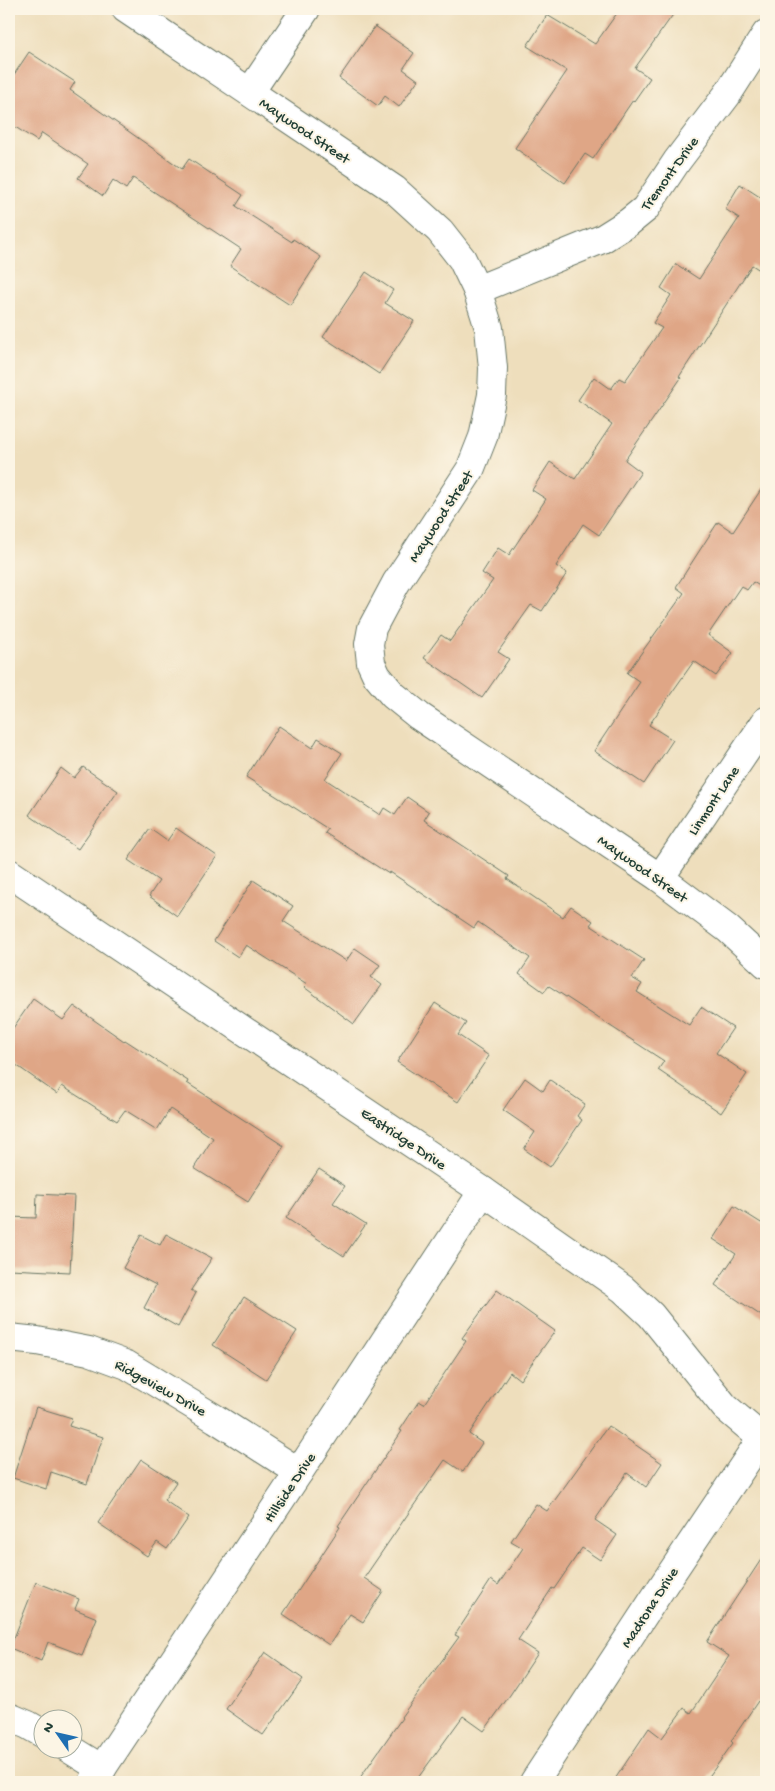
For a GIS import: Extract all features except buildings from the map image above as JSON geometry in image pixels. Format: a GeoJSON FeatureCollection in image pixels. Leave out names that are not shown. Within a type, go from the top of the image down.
{"type":"FeatureCollection","features":[{"type":"Feature","properties":{"kind":"street","name":"Maywood Street"},"geometry":{"type":"LineString","coordinates":[[126,9],[395,190],[440,231],[462,259],[477,290],[488,328],[493,368],[492,395],[484,437],[470,470],[396,583],[372,628],[369,644],[371,663],[376,676],[394,696],[419,716],[660,878],[728,929],[766,964]]}},
{"type":"Feature","properties":{"kind":"street"},"geometry":{"type":"LineString","coordinates":[[250,92],[306,9]]}},
{"type":"Feature","properties":{"kind":"street","name":"Tremont Drive"},"geometry":{"type":"LineString","coordinates":[[477,290],[602,239],[645,209],[677,162],[728,95],[766,34]]}},
{"type":"Feature","properties":{"kind":"street","name":"Linmont Lane"},"geometry":{"type":"LineString","coordinates":[[660,878],[766,721]]}},
{"type":"Feature","properties":{"kind":"street","name":"Eastridge Drive"},"geometry":{"type":"LineString","coordinates":[[9,873],[484,1191],[623,1289],[651,1315],[725,1406],[751,1430],[765,1436]]}},
{"type":"Feature","properties":{"kind":"street","name":"Hillside Drive"},"geometry":{"type":"LineString","coordinates":[[98,1775],[484,1191]]}},
{"type":"Feature","properties":{"kind":"street","name":"Ridgeview Drive"},"geometry":{"type":"LineString","coordinates":[[9,1338],[37,1340],[89,1351],[127,1365],[299,1472]]}},
{"type":"Feature","properties":{"kind":"street","name":"Madrona Drive"},"geometry":{"type":"LineString","coordinates":[[534,1782],[664,1584],[765,1436]]}},
{"type":"Feature","properties":{"kind":"street"},"geometry":{"type":"LineString","coordinates":[[9,1717],[32,1728]]}},
{"type":"Feature","properties":{"kind":"street"},"geometry":{"type":"LineString","coordinates":[[79,1758],[98,1775]]}}]}
